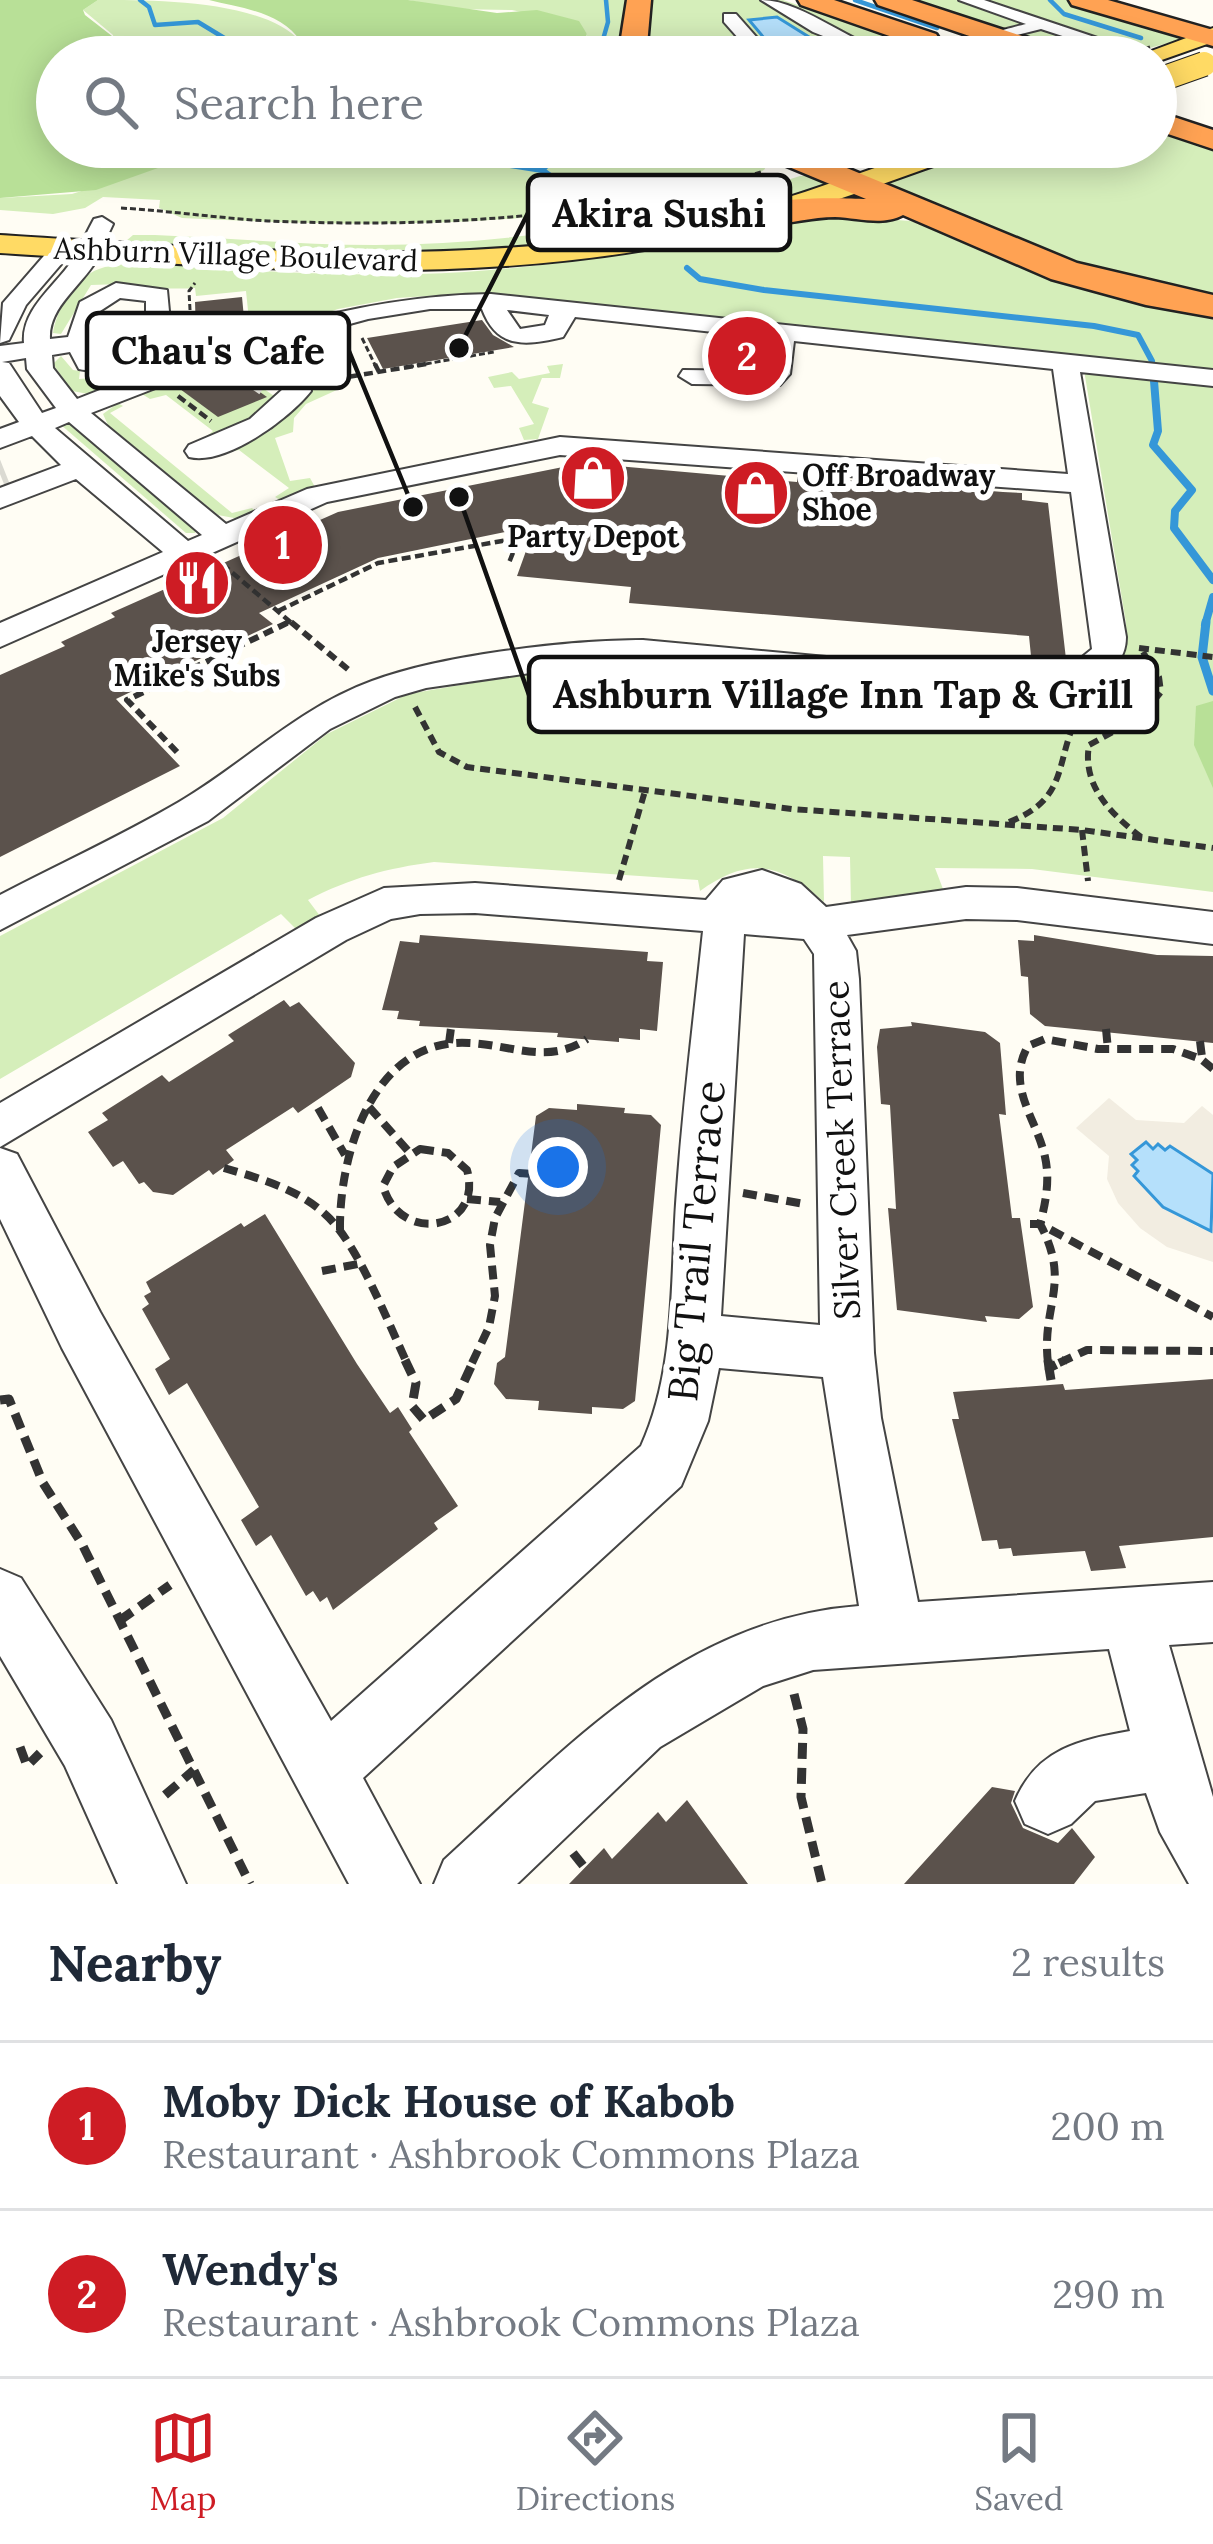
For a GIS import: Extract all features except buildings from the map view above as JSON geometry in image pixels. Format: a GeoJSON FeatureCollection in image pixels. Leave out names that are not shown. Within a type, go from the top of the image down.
{"type":"FeatureCollection","features":[{"type":"Feature","properties":{"kind":"highway"},"geometry":{"type":"LineString","coordinates":[[635,36],[639,0]]}},
{"type":"Feature","properties":{"kind":"highway"},"geometry":{"type":"LineString","coordinates":[[810,0],[915,36]]}},
{"type":"Feature","properties":{"kind":"highway"},"geometry":{"type":"LineString","coordinates":[[887,0],[995,36]]}},
{"type":"Feature","properties":{"kind":"highway"},"geometry":{"type":"LineString","coordinates":[[1081,0],[1124,12],[1211,48]]}},
{"type":"Feature","properties":{"kind":"highway"},"geometry":{"type":"LineString","coordinates":[[1177,94],[1213,109]]}},
{"type":"Feature","properties":{"kind":"highway"},"geometry":{"type":"LineString","coordinates":[[1177,127],[1213,140]]}},
{"type":"Feature","properties":{"kind":"highway"},"geometry":{"type":"LineString","coordinates":[[852,168],[950,223],[1105,285],[1213,306]]}},
{"type":"Feature","properties":{"kind":"highway"},"geometry":{"type":"LineString","coordinates":[[759,215],[847,207],[950,223]]}},
{"type":"Feature","properties":{"kind":"main road"},"geometry":{"type":"LineString","coordinates":[[1177,52],[1211,48]]}},
{"type":"Feature","properties":{"kind":"main road"},"geometry":{"type":"LineString","coordinates":[[1177,71],[1211,48]]}},
{"type":"Feature","properties":{"kind":"main road"},"geometry":{"type":"LineString","coordinates":[[763,180],[778,168]]}},
{"type":"Feature","properties":{"kind":"main road","name":"Ashburn Village Boulevard"},"geometry":{"type":"LineString","coordinates":[[0,218],[316,263],[447,262],[595,249],[759,215],[852,168]]}},
{"type":"Feature","properties":{"kind":"main road","name":"Ashburn Village Boulevard"},"geometry":{"type":"LineString","coordinates":[[0,244],[90,232],[382,235],[578,221]]}},
{"type":"Feature","properties":{"kind":"street"},"geometry":{"type":"LineString","coordinates":[[770,0],[829,36]]}},
{"type":"Feature","properties":{"kind":"street"},"geometry":{"type":"LineString","coordinates":[[967,0],[1084,36]]}},
{"type":"Feature","properties":{"kind":"street"},"geometry":{"type":"LineString","coordinates":[[730,18],[746,36]]}},
{"type":"Feature","properties":{"kind":"street"},"geometry":{"type":"LineString","coordinates":[[1002,36],[1045,25]]}},
{"type":"Feature","properties":{"kind":"street"},"geometry":{"type":"LineString","coordinates":[[1177,52],[1211,48]]}},
{"type":"Feature","properties":{"kind":"street"},"geometry":{"type":"LineString","coordinates":[[0,335],[15,303],[90,232]]}},
{"type":"Feature","properties":{"kind":"street"},"geometry":{"type":"LineString","coordinates":[[90,232],[36,330],[34,348],[50,388],[207,550]]}},
{"type":"Feature","properties":{"kind":"street"},"geometry":{"type":"LineString","coordinates":[[0,439],[241,355],[361,324],[404,302],[483,301],[1213,379]]}},
{"type":"Feature","properties":{"kind":"street"},"geometry":{"type":"LineString","coordinates":[[692,376],[771,379],[777,374],[782,333]]}},
{"type":"Feature","properties":{"kind":"street"},"geometry":{"type":"LineString","coordinates":[[0,354],[79,343]]}},
{"type":"Feature","properties":{"kind":"street"},"geometry":{"type":"LineString","coordinates":[[199,451],[260,425],[278,391],[300,386],[297,376],[241,355]]}},
{"type":"Feature","properties":{"kind":"street"},"geometry":{"type":"LineString","coordinates":[[0,914],[194,811],[317,721],[383,688],[424,677],[605,651],[1031,686],[1084,674],[1109,653],[1065,363]]}},
{"type":"Feature","properties":{"kind":"street"},"geometry":{"type":"LineString","coordinates":[[0,368],[10,392],[37,425],[83,466],[207,550]]}},
{"type":"Feature","properties":{"kind":"street"},"geometry":{"type":"LineString","coordinates":[[0,636],[207,550],[317,495],[579,445],[1084,484]]}},
{"type":"Feature","properties":{"kind":"street"},"geometry":{"type":"LineString","coordinates":[[7,479],[83,466]]}},
{"type":"Feature","properties":{"kind":"street"},"geometry":{"type":"LineString","coordinates":[[0,1126],[331,929],[384,904],[475,898],[816,924],[966,903],[1092,912],[1213,928]]}},
{"type":"Feature","properties":{"kind":"street","name":"Big Trail Terrace"},"geometry":{"type":"LineString","coordinates":[[324,1770],[661,1466],[681,1421],[694,1340],[722,919]]}},
{"type":"Feature","properties":{"kind":"street","name":"Silver Creek Terrace"},"geometry":{"type":"LineString","coordinates":[[816,924],[835,951],[847,1353],[894,1634]]}},
{"type":"Feature","properties":{"kind":"street"},"geometry":{"type":"LineString","coordinates":[[0,1168],[81,1330],[386,1884]]}},
{"type":"Feature","properties":{"kind":"street"},"geometry":{"type":"LineString","coordinates":[[694,1340],[847,1353]]}},
{"type":"Feature","properties":{"kind":"street"},"geometry":{"type":"LineString","coordinates":[[0,1599],[88,1743],[152,1884]]}},
{"type":"Feature","properties":{"kind":"street"},"geometry":{"type":"LineString","coordinates":[[468,1884],[638,1725],[749,1660],[813,1640],[1213,1612]]}},
{"type":"Feature","properties":{"kind":"street"},"geometry":{"type":"LineString","coordinates":[[1131,1618],[1183,1809],[1212,1856]]}},
{"type":"Feature","properties":{"kind":"street"},"geometry":{"type":"LineString","coordinates":[[1048,1801],[1079,1772],[1166,1756]]}},
{"type":"Feature","properties":{"kind":"path"},"geometry":{"type":"LineString","coordinates":[[90,232],[490,220],[645,203],[759,168]]}},
{"type":"Feature","properties":{"kind":"path"},"geometry":{"type":"LineString","coordinates":[[191,329],[190,291],[204,271]]}},
{"type":"Feature","properties":{"kind":"path"},"geometry":{"type":"LineString","coordinates":[[361,324],[379,372]]}},
{"type":"Feature","properties":{"kind":"path"},"geometry":{"type":"LineString","coordinates":[[320,382],[512,349]]}},
{"type":"Feature","properties":{"kind":"path"},"geometry":{"type":"LineString","coordinates":[[170,390],[223,430]]}},
{"type":"Feature","properties":{"kind":"path"},"geometry":{"type":"LineString","coordinates":[[278,611],[378,563],[519,538],[508,565]]}},
{"type":"Feature","properties":{"kind":"path"},"geometry":{"type":"LineString","coordinates":[[207,550],[362,682],[411,698],[445,761],[792,809],[1082,830],[1213,848]]}},
{"type":"Feature","properties":{"kind":"path"},"geometry":{"type":"LineString","coordinates":[[177,752],[127,700],[290,621]]}},
{"type":"Feature","properties":{"kind":"path"},"geometry":{"type":"LineString","coordinates":[[1142,837],[1095,788],[1085,758],[1089,745],[1142,716],[1161,692],[1159,677],[1142,649],[1213,657]]}},
{"type":"Feature","properties":{"kind":"path"},"geometry":{"type":"LineString","coordinates":[[611,909],[645,791]]}},
{"type":"Feature","properties":{"kind":"path"},"geometry":{"type":"LineString","coordinates":[[1082,830],[1092,912]]}},
{"type":"Feature","properties":{"kind":"path"},"geometry":{"type":"LineString","coordinates":[[449,1043],[451,1028]]}},
{"type":"Feature","properties":{"kind":"path"},"geometry":{"type":"LineString","coordinates":[[1106,1030],[1108,1049]]}},
{"type":"Feature","properties":{"kind":"path"},"geometry":{"type":"LineString","coordinates":[[340,1233],[338,1203],[345,1155],[369,1107],[399,1068],[425,1050],[449,1043],[562,1054],[587,1039]]}},
{"type":"Feature","properties":{"kind":"path"},"geometry":{"type":"LineString","coordinates":[[1035,1224],[1049,1187],[1043,1145],[1017,1098],[1022,1054],[1034,1042],[1048,1039],[1108,1049],[1151,1046],[1202,1057],[1213,1069]]}},
{"type":"Feature","properties":{"kind":"path"},"geometry":{"type":"LineString","coordinates":[[1200,1041],[1202,1057]]}},
{"type":"Feature","properties":{"kind":"path"},"geometry":{"type":"LineString","coordinates":[[369,1107],[410,1154]]}},
{"type":"Feature","properties":{"kind":"path"},"geometry":{"type":"LineString","coordinates":[[318,1108],[338,1135],[345,1155]]}},
{"type":"Feature","properties":{"kind":"path"},"geometry":{"type":"LineString","coordinates":[[444,1150],[461,1160],[470,1179],[467,1198],[455,1215],[434,1225],[412,1224],[394,1214],[386,1200],[388,1175],[410,1154],[444,1150]]}},
{"type":"Feature","properties":{"kind":"path"},"geometry":{"type":"LineString","coordinates":[[224,1168],[274,1183],[327,1215],[358,1264],[416,1383],[412,1406],[404,1416]]}},
{"type":"Feature","properties":{"kind":"path"},"geometry":{"type":"LineString","coordinates":[[412,1406],[424,1420],[456,1399],[498,1296],[490,1245],[500,1202],[519,1173],[532,1174]]}},
{"type":"Feature","properties":{"kind":"path"},"geometry":{"type":"LineString","coordinates":[[701,1189],[842,1207]]}},
{"type":"Feature","properties":{"kind":"path"},"geometry":{"type":"LineString","coordinates":[[467,1198],[500,1202]]}},
{"type":"Feature","properties":{"kind":"path"},"geometry":{"type":"LineString","coordinates":[[1035,1224],[1213,1317]]}},
{"type":"Feature","properties":{"kind":"path"},"geometry":{"type":"LineString","coordinates":[[1035,1224],[1060,1268],[1045,1333],[1052,1380]]}},
{"type":"Feature","properties":{"kind":"path"},"geometry":{"type":"LineString","coordinates":[[322,1271],[358,1264]]}},
{"type":"Feature","properties":{"kind":"path"},"geometry":{"type":"LineString","coordinates":[[1049,1368],[1087,1350],[1213,1351]]}},
{"type":"Feature","properties":{"kind":"path"},"geometry":{"type":"LineString","coordinates":[[0,1400],[9,1399],[44,1483],[82,1544],[250,1884]]}},
{"type":"Feature","properties":{"kind":"path"},"geometry":{"type":"LineString","coordinates":[[783,1650],[803,1729],[801,1797],[806,1832],[822,1884]]}},
{"type":"Feature","properties":{"kind":"green space"},"geometry":{"type":"Polygon","coordinates":[[[0,0],[98,0],[83,10],[112,36],[36,36],[36,168],[158,168],[96,190],[0,198],[0,0]]]}},
{"type":"Feature","properties":{"kind":"green space"},"geometry":{"type":"Polygon","coordinates":[[[98,0],[207,5],[262,18],[294,36],[113,36],[83,10],[98,0]]]}},
{"type":"Feature","properties":{"kind":"green space"},"geometry":{"type":"Polygon","coordinates":[[[209,0],[408,0],[497,13],[537,10],[579,21],[587,34],[296,36],[260,13],[209,0]]]}},
{"type":"Feature","properties":{"kind":"green space"},"geometry":{"type":"Polygon","coordinates":[[[408,0],[630,0],[624,36],[586,36],[580,25],[512,10],[451,9],[408,0]]]}},
{"type":"Feature","properties":{"kind":"green space"},"geometry":{"type":"Polygon","coordinates":[[[649,0],[783,0],[888,36],[646,36],[649,0]]]}},
{"type":"Feature","properties":{"kind":"green space"},"geometry":{"type":"Polygon","coordinates":[[[911,0],[1069,0],[1191,37],[1177,41],[1177,36],[1020,36],[911,0]]]}},
{"type":"Feature","properties":{"kind":"green space"},"geometry":{"type":"Polygon","coordinates":[[[1177,135],[1213,148],[1213,299],[1132,285],[874,183],[919,168],[1177,168],[1177,135]]]}},
{"type":"Feature","properties":{"kind":"green space"},"geometry":{"type":"Polygon","coordinates":[[[154,168],[765,169],[751,179],[681,196],[610,208],[469,221],[398,224],[182,218],[159,208],[160,200],[103,197],[85,208],[53,214],[0,210],[0,198],[72,194],[154,168]]]}},
{"type":"Feature","properties":{"kind":"green space"},"geometry":{"type":"Polygon","coordinates":[[[815,176],[828,186],[665,232],[439,258],[139,246],[126,241],[133,235],[348,245],[483,240],[643,217],[815,176]]]}},
{"type":"Feature","properties":{"kind":"green space"},"geometry":{"type":"Polygon","coordinates":[[[807,214],[911,221],[1103,294],[1213,314],[1213,892],[1032,869],[935,868],[943,889],[851,906],[850,857],[823,856],[824,902],[793,879],[764,869],[734,872],[700,891],[698,880],[417,864],[354,880],[308,900],[320,916],[296,929],[281,914],[0,1079],[0,936],[223,818],[327,734],[408,694],[583,664],[630,662],[1043,698],[1077,691],[1114,669],[1125,642],[1126,623],[1082,358],[460,294],[397,298],[338,309],[94,395],[72,391],[53,364],[61,356],[80,371],[79,379],[116,376],[117,368],[147,356],[154,360],[197,348],[198,336],[250,330],[246,291],[196,296],[195,288],[104,284],[91,285],[61,334],[53,333],[75,287],[90,273],[117,264],[158,261],[341,274],[469,272],[614,254],[807,214]]]}},
{"type":"Feature","properties":{"kind":"green space"},"geometry":{"type":"Polygon","coordinates":[[[304,335],[314,337],[299,342],[321,389],[339,389],[306,404],[294,418],[293,432],[275,438],[290,481],[310,478],[315,487],[284,502],[275,497],[289,488],[239,450],[219,454],[270,431],[311,389],[311,376],[286,358],[295,353],[294,348],[278,348],[304,335]]]}},
{"type":"Feature","properties":{"kind":"green space"},"geometry":{"type":"Polygon","coordinates":[[[227,363],[277,398],[261,415],[201,441],[213,431],[166,395],[150,399],[142,394],[227,363]]]}},
{"type":"Feature","properties":{"kind":"green space"},"geometry":{"type":"Polygon","coordinates":[[[563,364],[560,378],[542,378],[532,403],[549,408],[538,439],[524,440],[519,428],[534,424],[511,386],[494,388],[488,377],[512,372],[519,379],[550,373],[547,366],[563,364]]]}},
{"type":"Feature","properties":{"kind":"green space"},"geometry":{"type":"Polygon","coordinates":[[[118,403],[123,406],[110,413],[232,513],[252,508],[256,512],[239,519],[218,515],[108,425],[103,414],[118,403]]]}},
{"type":"Feature","properties":{"kind":"green space"},"geometry":{"type":"Polygon","coordinates":[[[66,421],[196,529],[195,533],[186,533],[60,424],[66,421]]]}},
{"type":"Feature","properties":{"kind":"green space"},"geometry":{"type":"Polygon","coordinates":[[[1213,701],[1213,788],[1194,745],[1196,706],[1213,701]]]}},
{"type":"Feature","properties":{"kind":"shaded area"},"geometry":{"type":"Polygon","coordinates":[[[1109,1098],[1136,1120],[1184,1123],[1202,1106],[1213,1115],[1213,1174],[1170,1146],[1153,1149],[1138,1161],[1134,1176],[1163,1207],[1198,1227],[1203,1223],[1213,1229],[1213,1262],[1167,1247],[1140,1228],[1118,1203],[1107,1179],[1109,1156],[1076,1128],[1109,1098]]]}},
{"type":"Feature","properties":{"kind":"water"},"geometry":{"type":"Polygon","coordinates":[[[777,17],[807,36],[762,36],[749,20],[777,17]]]}},
{"type":"Feature","properties":{"kind":"water"},"geometry":{"type":"Polygon","coordinates":[[[1146,1142],[1153,1149],[1158,1144],[1165,1150],[1170,1146],[1213,1174],[1211,1231],[1163,1207],[1134,1176],[1138,1171],[1132,1165],[1137,1160],[1131,1154],[1146,1142]]]}},
{"type":"Feature","properties":{"kind":"waterway"},"geometry":{"type":"LineString","coordinates":[[140,0],[149,7],[155,25],[198,22],[221,36]]}},
{"type":"Feature","properties":{"kind":"waterway"},"geometry":{"type":"LineString","coordinates":[[604,36],[606,0]]}},
{"type":"Feature","properties":{"kind":"waterway"},"geometry":{"type":"LineString","coordinates":[[855,0],[937,28]]}},
{"type":"Feature","properties":{"kind":"waterway"},"geometry":{"type":"LineString","coordinates":[[1050,0],[1064,14],[1135,36]]}},
{"type":"Feature","properties":{"kind":"waterway"},"geometry":{"type":"LineString","coordinates":[[529,168],[542,170]]}},
{"type":"Feature","properties":{"kind":"waterway"},"geometry":{"type":"LineString","coordinates":[[542,170],[586,202]]}},
{"type":"Feature","properties":{"kind":"waterway"},"geometry":{"type":"LineString","coordinates":[[687,268],[700,279],[764,290],[1094,326],[1138,335],[1152,361]]}},
{"type":"Feature","properties":{"kind":"waterway"},"geometry":{"type":"LineString","coordinates":[[1154,381],[1158,431],[1153,445],[1192,490],[1175,511],[1174,528],[1213,580]]}},
{"type":"Feature","properties":{"kind":"waterway"},"geometry":{"type":"LineString","coordinates":[[1205,625],[1213,597]]}},
{"type":"Feature","properties":{"kind":"waterway"},"geometry":{"type":"LineString","coordinates":[[1206,622],[1202,657],[1213,691]]}},
{"type":"Feature","properties":{"kind":"tunnel"},"geometry":{"type":"LineString","coordinates":[[244,365],[268,382]]}},
{"type":"Feature","properties":{"kind":"tunnel"},"geometry":{"type":"LineString","coordinates":[[0,474],[5,472]]}},
{"type":"Feature","properties":{"kind":"place","name":"Akira Sushi"},"geometry":{"type":"Point","coordinates":[459,348]}},
{"type":"Feature","properties":{"kind":"place","name":"Wendy's"},"geometry":{"type":"Point","coordinates":[747,356]}},
{"type":"Feature","properties":{"kind":"place","name":"Party Depot"},"geometry":{"type":"Point","coordinates":[593,478]}},
{"type":"Feature","properties":{"kind":"place","name":"Off Broadway Shoe"},"geometry":{"type":"Point","coordinates":[756,493]}},
{"type":"Feature","properties":{"kind":"place","name":"Ashburn Village Inn Tap & Grill"},"geometry":{"type":"Point","coordinates":[459,497]}},
{"type":"Feature","properties":{"kind":"place","name":"Chau's Cafe"},"geometry":{"type":"Point","coordinates":[413,507]}},
{"type":"Feature","properties":{"kind":"place","name":"Moby Dick House of Kabob"},"geometry":{"type":"Point","coordinates":[283,545]}},
{"type":"Feature","properties":{"kind":"place","name":"Jersey Mike's Subs"},"geometry":{"type":"Point","coordinates":[197,583]}}]}
